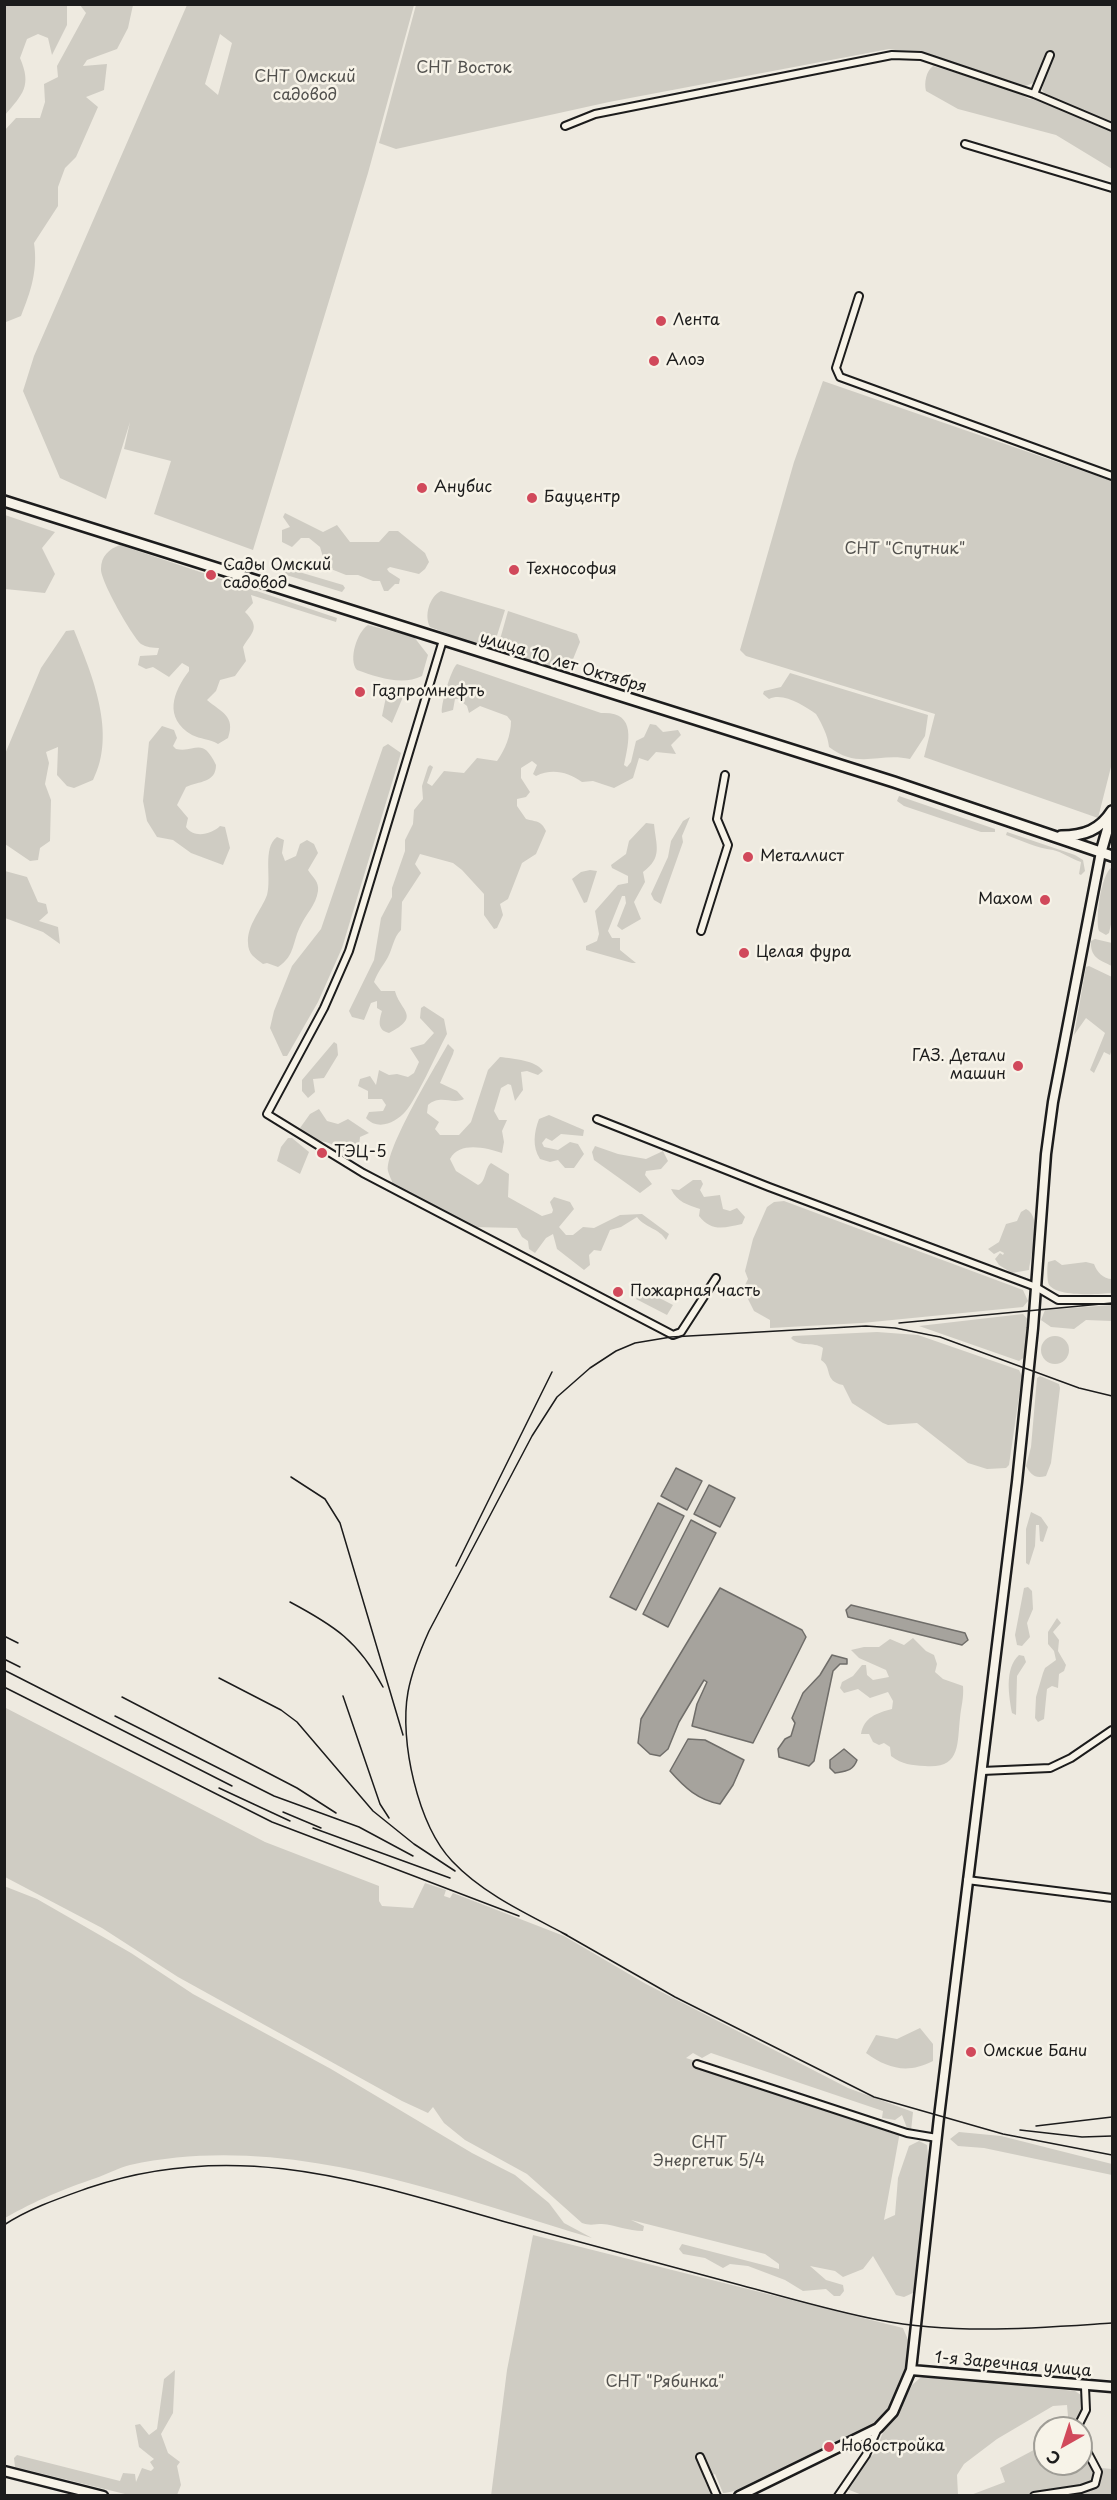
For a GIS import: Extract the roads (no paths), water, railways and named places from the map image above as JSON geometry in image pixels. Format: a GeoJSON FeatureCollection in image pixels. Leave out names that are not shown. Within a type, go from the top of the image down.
{"type":"FeatureCollection","features":[{"type":"Feature","properties":{"kind":"main road","name":"улица 10 лет Октября"},"geometry":{"type":"LineString","coordinates":[[4,501],[894,782],[1113,856]]}},
{"type":"Feature","properties":{"kind":"main road"},"geometry":{"type":"LineString","coordinates":[[1047,834],[1075,835],[1092,831],[1107,820],[1113,812]]}},
{"type":"Feature","properties":{"kind":"main road"},"geometry":{"type":"LineString","coordinates":[[1101,852],[1113,812]]}},
{"type":"Feature","properties":{"kind":"street"},"geometry":{"type":"LineString","coordinates":[[565,126],[595,114],[892,55],[921,56],[1034,94],[1113,127]]}},
{"type":"Feature","properties":{"kind":"street"},"geometry":{"type":"LineString","coordinates":[[1034,94],[1050,55]]}},
{"type":"Feature","properties":{"kind":"street"},"geometry":{"type":"LineString","coordinates":[[964,144],[1113,188]]}},
{"type":"Feature","properties":{"kind":"street"},"geometry":{"type":"LineString","coordinates":[[859,296],[836,368],[840,377],[1113,476]]}},
{"type":"Feature","properties":{"kind":"street"},"geometry":{"type":"LineString","coordinates":[[443,640],[349,951],[324,1008],[267,1114],[363,1173],[673,1335],[681,1332],[716,1278]]}},
{"type":"Feature","properties":{"kind":"street"},"geometry":{"type":"LineString","coordinates":[[701,931],[728,844],[717,819],[725,775]]}},
{"type":"Feature","properties":{"kind":"street"},"geometry":{"type":"LineString","coordinates":[[838,2496],[866,2456],[878,2428],[893,2412],[911,2370],[967,1880],[1017,1482],[1046,1154],[1053,1102],[1101,852]]}},
{"type":"Feature","properties":{"kind":"street"},"geometry":{"type":"LineString","coordinates":[[597,1119],[769,1187],[1036,1287],[1058,1300],[1113,1300]]}},
{"type":"Feature","properties":{"kind":"street"},"geometry":{"type":"LineString","coordinates":[[982,1771],[1050,1768],[1071,1758],[1113,1730]]}},
{"type":"Feature","properties":{"kind":"street"},"geometry":{"type":"LineString","coordinates":[[967,1880],[1113,1898]]}},
{"type":"Feature","properties":{"kind":"street"},"geometry":{"type":"LineString","coordinates":[[697,2064],[907,2133],[937,2138]]}},
{"type":"Feature","properties":{"kind":"street","name":"1-я Заречная улица"},"geometry":{"type":"LineString","coordinates":[[911,2370],[1085,2387],[1113,2387]]}},
{"type":"Feature","properties":{"kind":"street"},"geometry":{"type":"LineString","coordinates":[[1083,2416],[1086,2410],[1085,2387]]}},
{"type":"Feature","properties":{"kind":"street"},"geometry":{"type":"LineString","coordinates":[[739,2496],[878,2428]]}},
{"type":"Feature","properties":{"kind":"street"},"geometry":{"type":"LineString","coordinates":[[700,2457],[717,2496]]}},
{"type":"Feature","properties":{"kind":"street"},"geometry":{"type":"LineString","coordinates":[[1034,2496],[1082,2489],[1095,2484],[1098,2472],[1093,2463]]}},
{"type":"Feature","properties":{"kind":"street"},"geometry":{"type":"LineString","coordinates":[[4,2471],[103,2496]]}},
{"type":"Feature","properties":{"kind":"railway"},"geometry":{"type":"LineString","coordinates":[[899,1323],[1112,1303]]}},
{"type":"Feature","properties":{"kind":"railway"},"geometry":{"type":"LineString","coordinates":[[567,1935],[477,1884],[452,1861],[440,1845],[421,1805],[409,1758],[406,1734],[408,1692],[429,1631],[532,1436],[557,1397],[590,1368],[616,1351],[635,1343],[671,1337],[866,1326],[895,1328],[940,1337],[1079,1388],[1112,1396]]}},
{"type":"Feature","properties":{"kind":"railway"},"geometry":{"type":"LineString","coordinates":[[456,1566],[552,1372]]}},
{"type":"Feature","properties":{"kind":"railway"},"geometry":{"type":"LineString","coordinates":[[291,1477],[325,1499],[340,1523],[403,1735]]}},
{"type":"Feature","properties":{"kind":"railway"},"geometry":{"type":"LineString","coordinates":[[290,1602],[344,1636],[374,1671],[383,1687]]}},
{"type":"Feature","properties":{"kind":"railway"},"geometry":{"type":"LineString","coordinates":[[4,1636],[18,1643]]}},
{"type":"Feature","properties":{"kind":"railway"},"geometry":{"type":"LineString","coordinates":[[4,1659],[20,1667]]}},
{"type":"Feature","properties":{"kind":"railway"},"geometry":{"type":"LineString","coordinates":[[4,1670],[232,1786]]}},
{"type":"Feature","properties":{"kind":"railway"},"geometry":{"type":"LineString","coordinates":[[219,1678],[281,1710],[297,1722],[373,1811],[414,1844],[455,1871]]}},
{"type":"Feature","properties":{"kind":"railway"},"geometry":{"type":"LineString","coordinates":[[4,1687],[272,1822],[519,1916]]}},
{"type":"Feature","properties":{"kind":"railway"},"geometry":{"type":"LineString","coordinates":[[343,1696],[380,1804],[389,1818]]}},
{"type":"Feature","properties":{"kind":"railway"},"geometry":{"type":"LineString","coordinates":[[122,1697],[297,1788],[336,1813]]}},
{"type":"Feature","properties":{"kind":"railway"},"geometry":{"type":"LineString","coordinates":[[115,1716],[274,1796],[359,1827],[413,1856]]}},
{"type":"Feature","properties":{"kind":"railway"},"geometry":{"type":"LineString","coordinates":[[219,1788],[290,1821]]}},
{"type":"Feature","properties":{"kind":"railway"},"geometry":{"type":"LineString","coordinates":[[283,1812],[321,1828]]}},
{"type":"Feature","properties":{"kind":"railway"},"geometry":{"type":"LineString","coordinates":[[313,1828],[450,1878]]}},
{"type":"Feature","properties":{"kind":"railway"},"geometry":{"type":"LineString","coordinates":[[561,1932],[675,1997],[874,2097],[1003,2134],[1112,2155]]}},
{"type":"Feature","properties":{"kind":"railway"},"geometry":{"type":"LineString","coordinates":[[1036,2126],[1112,2117]]}},
{"type":"Feature","properties":{"kind":"railway"},"geometry":{"type":"LineString","coordinates":[[1020,2130],[1082,2137],[1112,2136]]}},
{"type":"Feature","properties":{"kind":"railway"},"geometry":{"type":"LineString","coordinates":[[4,2225],[35,2208],[88,2188],[145,2173],[201,2166],[255,2166],[308,2172],[415,2196],[809,2304],[879,2320],[908,2325],[966,2329],[1112,2323]]}},
{"type":"Feature","properties":{"kind":"place","name":"Лента"},"geometry":{"type":"Point","coordinates":[661,321]}},
{"type":"Feature","properties":{"kind":"place","name":"Алоэ"},"geometry":{"type":"Point","coordinates":[654,361]}},
{"type":"Feature","properties":{"kind":"place","name":"Анубис"},"geometry":{"type":"Point","coordinates":[422,488]}},
{"type":"Feature","properties":{"kind":"place","name":"Бауцентр"},"geometry":{"type":"Point","coordinates":[532,498]}},
{"type":"Feature","properties":{"kind":"place","name":"Технософия"},"geometry":{"type":"Point","coordinates":[514,570]}},
{"type":"Feature","properties":{"kind":"place","name":"Сады Омский садовод"},"geometry":{"type":"Point","coordinates":[211,575]}},
{"type":"Feature","properties":{"kind":"place","name":"Газпромнефть"},"geometry":{"type":"Point","coordinates":[360,692]}},
{"type":"Feature","properties":{"kind":"place","name":"Металлист"},"geometry":{"type":"Point","coordinates":[748,857]}},
{"type":"Feature","properties":{"kind":"place","name":"Махом"},"geometry":{"type":"Point","coordinates":[1045,900]}},
{"type":"Feature","properties":{"kind":"place","name":"Целая фура"},"geometry":{"type":"Point","coordinates":[744,953]}},
{"type":"Feature","properties":{"kind":"place","name":"ГАЗ. Детали машин"},"geometry":{"type":"Point","coordinates":[1018,1066]}},
{"type":"Feature","properties":{"kind":"place","name":"ТЭЦ-5"},"geometry":{"type":"Point","coordinates":[322,1153]}},
{"type":"Feature","properties":{"kind":"place","name":"Пожарная часть"},"geometry":{"type":"Point","coordinates":[618,1292]}},
{"type":"Feature","properties":{"kind":"place","name":"Омские Бани"},"geometry":{"type":"Point","coordinates":[971,2052]}},
{"type":"Feature","properties":{"kind":"place","name":"Новостройка"},"geometry":{"type":"Point","coordinates":[829,2447]}},
{"type":"Feature","properties":{"kind":"park label","name":"СНТ Восток"},"geometry":{"type":"Point","coordinates":[464,69]}},
{"type":"Feature","properties":{"kind":"park label","name":"СНТ Омский садовод"},"geometry":{"type":"Point","coordinates":[305,87]}},
{"type":"Feature","properties":{"kind":"park label","name":"СНТ \"Спутник\""},"geometry":{"type":"Point","coordinates":[905,550]}},
{"type":"Feature","properties":{"kind":"park label","name":"СНТ Энергетик 5/4"},"geometry":{"type":"Point","coordinates":[709,2153]}},
{"type":"Feature","properties":{"kind":"park label","name":"СНТ \"Рябинка\""},"geometry":{"type":"Point","coordinates":[665,2383]}}]}
